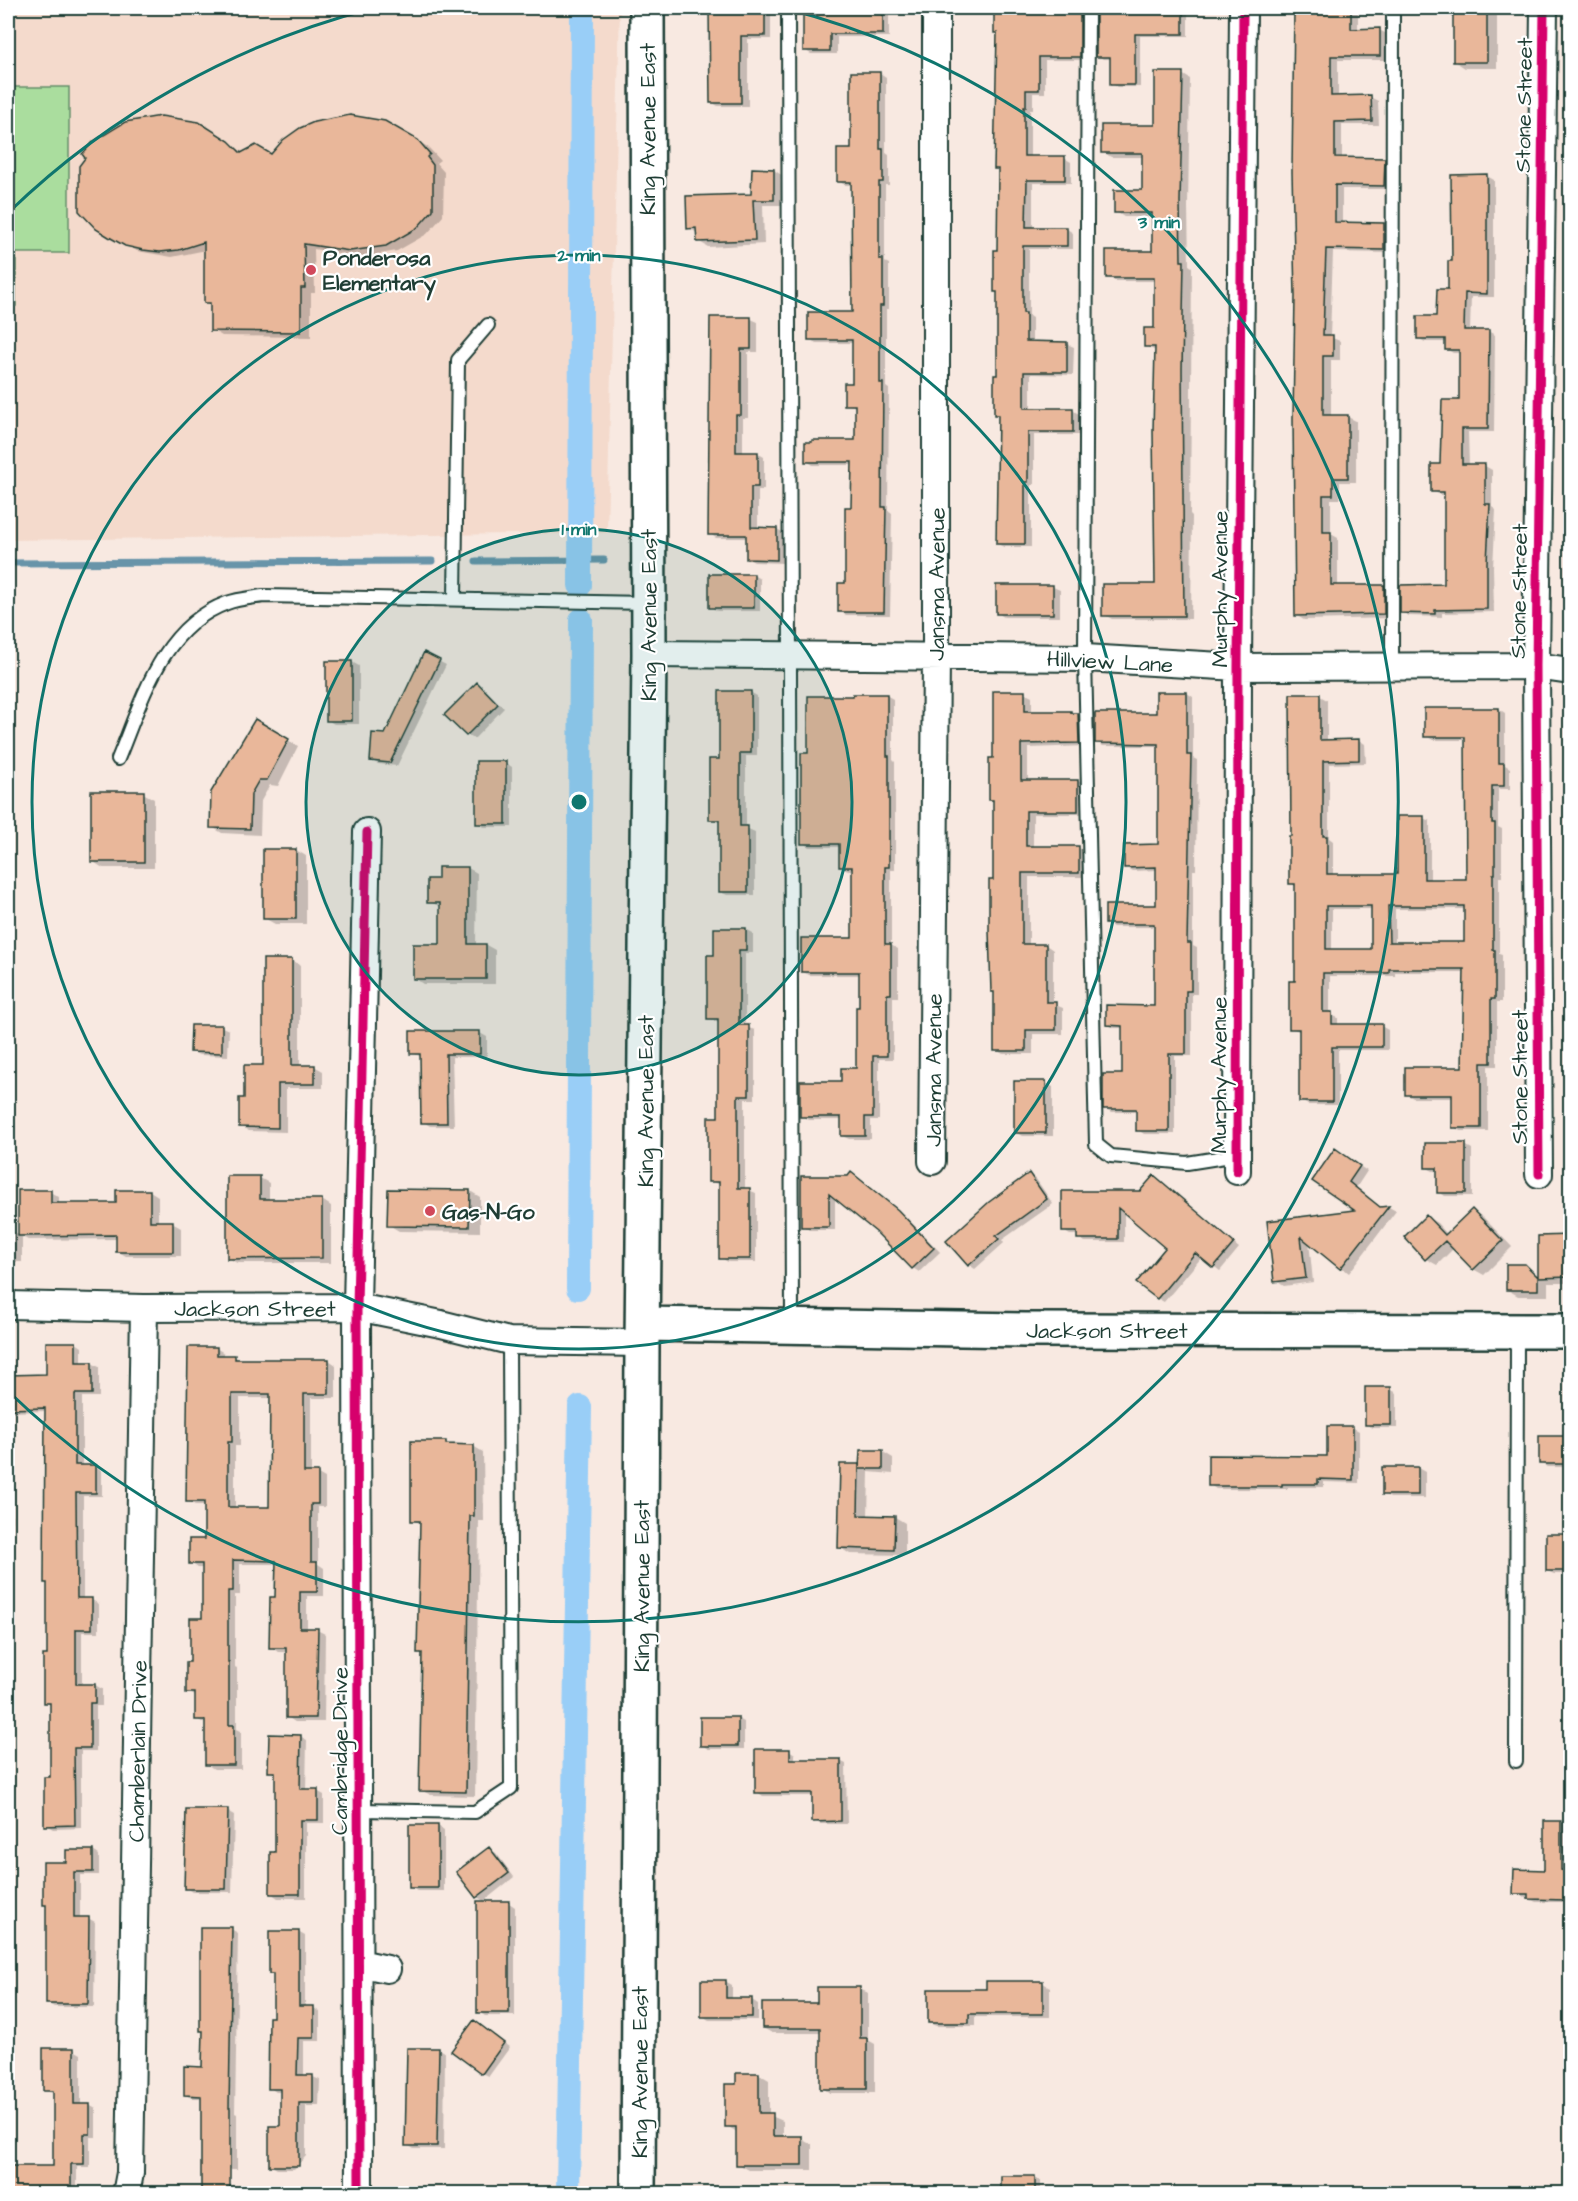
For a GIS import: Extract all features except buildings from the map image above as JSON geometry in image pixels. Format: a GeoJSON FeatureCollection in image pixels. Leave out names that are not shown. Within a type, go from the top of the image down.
{"type":"FeatureCollection","features":[{"type":"Feature","properties":{"kind":"main road","name":"King Avenue East"},"geometry":{"type":"LineString","coordinates":[[638,2193],[649,654],[647,8]]}},
{"type":"Feature","properties":{"kind":"main road","name":"Jackson Street"},"geometry":{"type":"LineString","coordinates":[[643,1334],[792,1326],[1025,1330],[1570,1331]]}},
{"type":"Feature","properties":{"kind":"street","name":"Jansma Avenue"},"geometry":{"type":"LineString","coordinates":[[932,1161],[936,656],[936,8]]}},
{"type":"Feature","properties":{"kind":"street","name":"Murphy Avenue"},"geometry":{"type":"LineString","coordinates":[[1237,1163],[1243,8]]}},
{"type":"Feature","properties":{"kind":"street","name":"Stone Street"},"geometry":{"type":"LineString","coordinates":[[1539,1174],[1536,666],[1544,8]]}},
{"type":"Feature","properties":{"kind":"street","name":"Hillview Lane"},"geometry":{"type":"LineString","coordinates":[[649,654],[1085,658],[1238,667],[1536,666],[1570,671]]}},
{"type":"Feature","properties":{"kind":"street","name":"Cambridge Drive"},"geometry":{"type":"LineString","coordinates":[[359,2193],[357,1307],[367,831]]}},
{"type":"Feature","properties":{"kind":"street","name":"Jackson Street"},"geometry":{"type":"LineString","coordinates":[[8,1305],[144,1308],[357,1307],[509,1341],[643,1334]]}},
{"type":"Feature","properties":{"kind":"street","name":"Chamberlain Drive"},"geometry":{"type":"LineString","coordinates":[[126,2193],[130,2173],[144,1308]]}},
{"type":"Feature","properties":{"kind":"street"},"geometry":{"type":"LineString","coordinates":[[359,1963],[387,1970]]}},
{"type":"Feature","properties":{"kind":"lane"},"geometry":{"type":"LineString","coordinates":[[788,8],[792,1326]]}},
{"type":"Feature","properties":{"kind":"lane"},"geometry":{"type":"LineString","coordinates":[[1088,8],[1085,658],[1096,1144],[1111,1156],[1187,1163],[1237,1163]]}},
{"type":"Feature","properties":{"kind":"lane"},"geometry":{"type":"LineString","coordinates":[[1392,666],[1394,8]]}},
{"type":"Feature","properties":{"kind":"lane"},"geometry":{"type":"LineString","coordinates":[[455,599],[458,360],[488,325]]}},
{"type":"Feature","properties":{"kind":"lane"},"geometry":{"type":"LineString","coordinates":[[118,759],[155,671],[177,638],[199,616],[228,602],[263,596],[648,603]]}},
{"type":"Feature","properties":{"kind":"lane"},"geometry":{"type":"LineString","coordinates":[[1516,1761],[1517,1331]]}},
{"type":"Feature","properties":{"kind":"lane"},"geometry":{"type":"LineString","coordinates":[[358,1810],[475,1812],[511,1788],[509,1341]]}},
{"type":"Feature","properties":{"kind":"shaded area","name":"Ponderosa Elementary"},"geometry":{"type":"Polygon","coordinates":[[[8,8],[620,8],[607,533],[8,540],[8,8]]]}},
{"type":"Feature","properties":{"kind":"green space"},"geometry":{"type":"Polygon","coordinates":[[[8,87],[69,87],[69,253],[16,253],[16,306],[8,306],[8,87]]]}},
{"type":"Feature","properties":{"kind":"waterway"},"geometry":{"type":"LineString","coordinates":[[580,585],[582,8]]}},
{"type":"Feature","properties":{"kind":"waterway"},"geometry":{"type":"LineString","coordinates":[[476,561],[604,560]]}},
{"type":"Feature","properties":{"kind":"waterway"},"geometry":{"type":"LineString","coordinates":[[8,563],[432,561]]}},
{"type":"Feature","properties":{"kind":"waterway"},"geometry":{"type":"LineString","coordinates":[[578,1288],[581,620]]}},
{"type":"Feature","properties":{"kind":"waterway"},"geometry":{"type":"LineString","coordinates":[[568,2194],[580,1407]]}},
{"type":"Feature","properties":{"kind":"cycle path"},"geometry":{"type":"LineString","coordinates":[[1237,1171],[1243,8]]}},
{"type":"Feature","properties":{"kind":"cycle path"},"geometry":{"type":"LineString","coordinates":[[1539,1174],[1536,666],[1544,8]]}},
{"type":"Feature","properties":{"kind":"cycle path"},"geometry":{"type":"LineString","coordinates":[[359,2194],[357,1307],[367,832]]}},
{"type":"Feature","properties":{"kind":"place","name":"Ponderosa Elementary"},"geometry":{"type":"Point","coordinates":[311,270]}},
{"type":"Feature","properties":{"kind":"place","name":"Gas-N-Go"},"geometry":{"type":"Point","coordinates":[430,1211]}}]}
